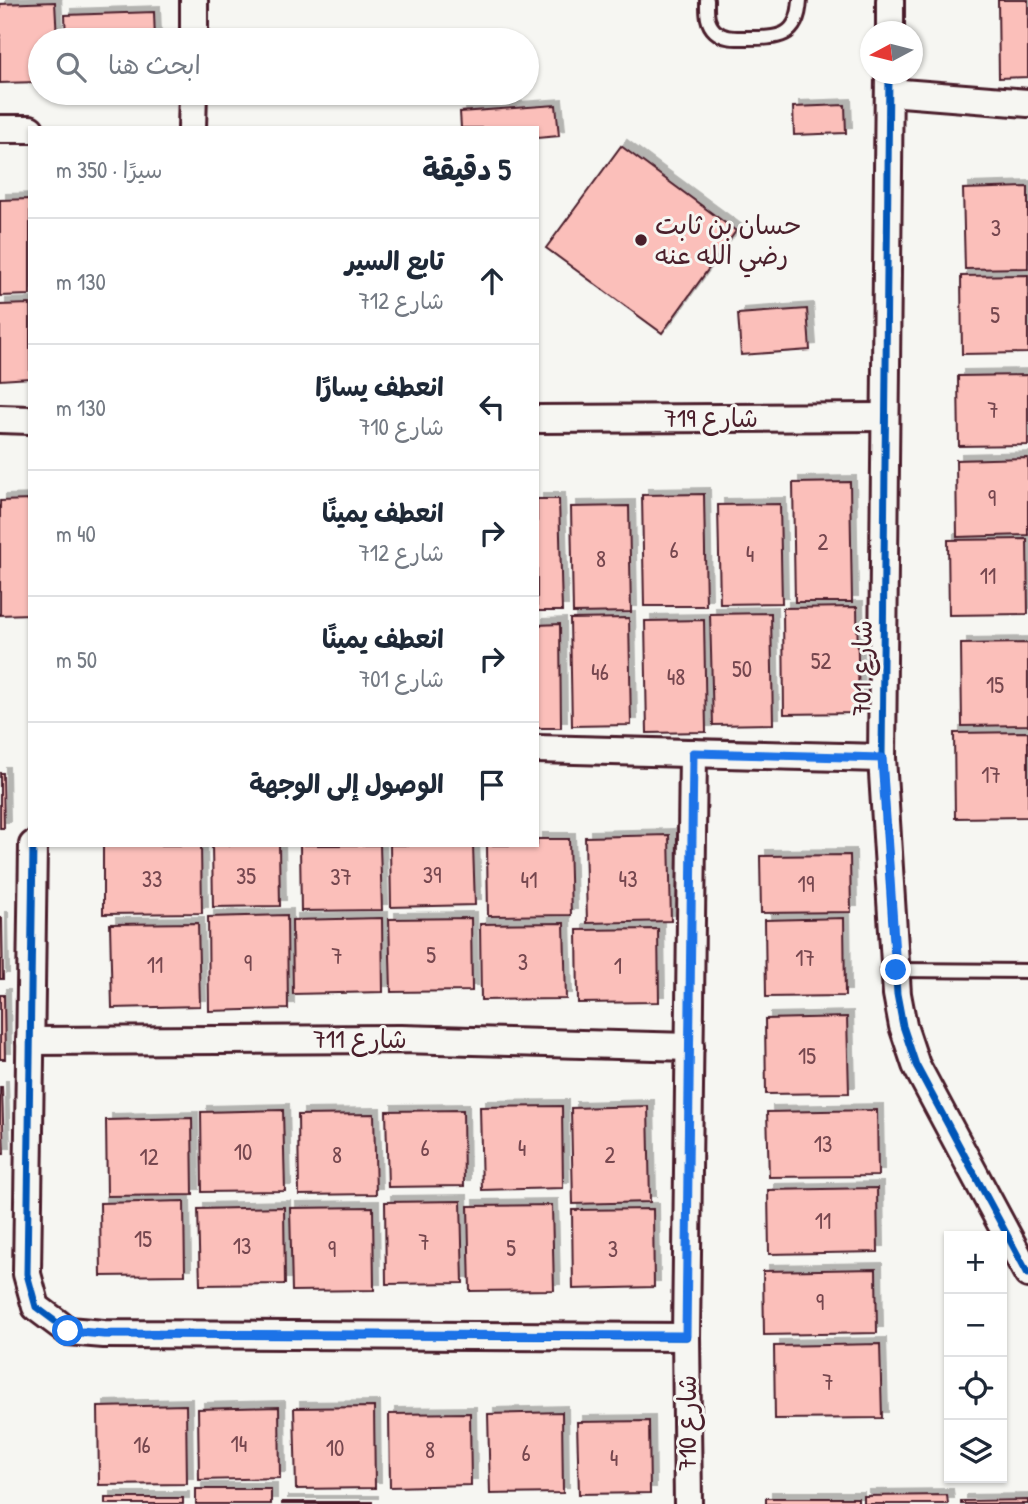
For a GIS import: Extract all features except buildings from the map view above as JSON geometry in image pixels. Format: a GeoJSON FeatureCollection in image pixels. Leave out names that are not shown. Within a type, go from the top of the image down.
{"type":"FeatureCollection","features":[{"type":"Feature","properties":{"kind":"street"},"geometry":{"type":"LineString","coordinates":[[194,0],[194,28]]}},
{"type":"Feature","properties":{"kind":"street"},"geometry":{"type":"LineString","coordinates":[[890,0],[890,21]]}},
{"type":"Feature","properties":{"kind":"street","name":"شارع 701"},"geometry":{"type":"LineString","coordinates":[[889,84],[882,758],[896,970],[903,1026],[916,1065],[1028,1274]]}},
{"type":"Feature","properties":{"kind":"street"},"geometry":{"type":"LineString","coordinates":[[896,84],[1028,103]]}},
{"type":"Feature","properties":{"kind":"street"},"geometry":{"type":"LineString","coordinates":[[192,105],[192,126]]}},
{"type":"Feature","properties":{"kind":"street"},"geometry":{"type":"LineString","coordinates":[[0,129],[28,130]]}},
{"type":"Feature","properties":{"kind":"street","name":"شارع 719"},"geometry":{"type":"LineString","coordinates":[[539,419],[885,417]]}},
{"type":"Feature","properties":{"kind":"street"},"geometry":{"type":"LineString","coordinates":[[0,419],[28,420]]}},
{"type":"Feature","properties":{"kind":"street"},"geometry":{"type":"LineString","coordinates":[[539,749],[882,758]]}},
{"type":"Feature","properties":{"kind":"street","name":"شارع 710"},"geometry":{"type":"LineString","coordinates":[[688,1504],[686,1336],[693,753]]}},
{"type":"Feature","properties":{"kind":"street"},"geometry":{"type":"LineString","coordinates":[[33,847],[27,1274],[36,1307],[68,1331],[117,1334],[686,1336]]}},
{"type":"Feature","properties":{"kind":"street","name":"شارع 711"},"geometry":{"type":"LineString","coordinates":[[30,1041],[401,1039],[690,1047]]}},
{"type":"Feature","properties":{"kind":"lane"},"geometry":{"type":"LineString","coordinates":[[707,0],[707,18],[714,31],[726,38],[775,38],[788,31],[799,18],[800,0]]}},
{"type":"Feature","properties":{"kind":"lane"},"geometry":{"type":"LineString","coordinates":[[896,970],[1028,971]]}},
{"type":"Feature","properties":{"kind":"cycle path"},"geometry":{"type":"LineString","coordinates":[[889,84],[882,758],[897,994],[903,1026],[916,1065],[1028,1274]]}},
{"type":"Feature","properties":{"kind":"cycle path"},"geometry":{"type":"LineString","coordinates":[[33,847],[27,1274],[36,1307],[68,1331],[104,1334],[686,1337]]}},
{"type":"Feature","properties":{"kind":"place","name":"حسان بن ثابت رضي الله عنه"},"geometry":{"type":"Point","coordinates":[641,240]}},
{"type":"Feature","properties":{"kind":"route"},"geometry":{"type":"LineString","coordinates":[[68,1331],[104,1334],[686,1336],[693,753],[882,758],[896,970]]}}]}
